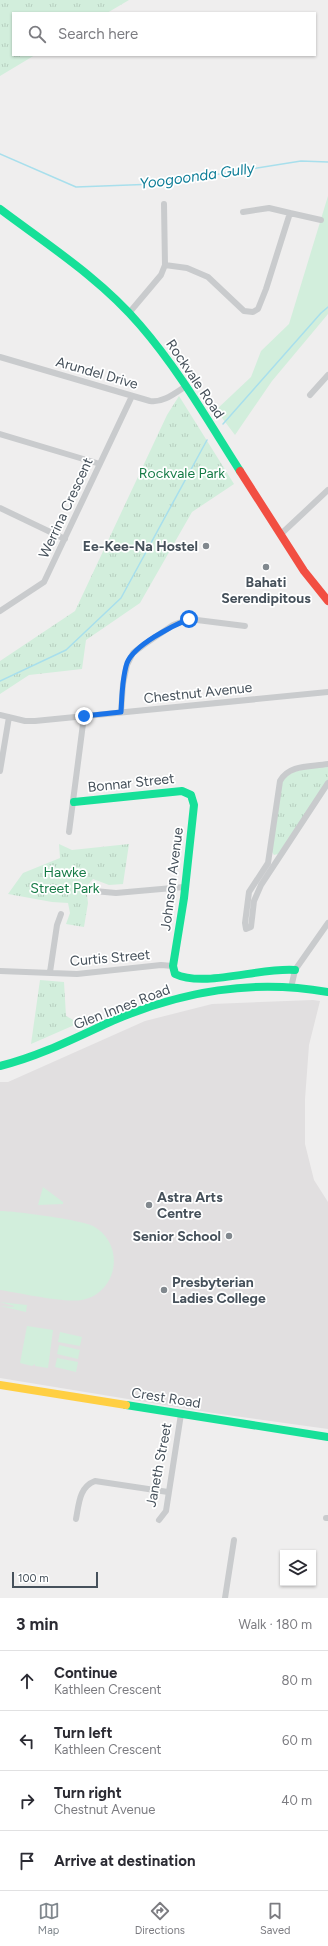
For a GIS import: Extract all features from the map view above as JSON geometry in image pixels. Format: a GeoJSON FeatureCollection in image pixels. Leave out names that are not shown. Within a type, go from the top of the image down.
{"type":"FeatureCollection","features":[{"type":"Feature","properties":{"kind":"street"},"geometry":{"type":"LineString","coordinates":[[129,313],[161,274],[165,265],[164,204]]}},
{"type":"Feature","properties":{"kind":"street","name":"Rockvale Road"},"geometry":{"type":"LineString","coordinates":[[0,208],[86,273],[129,313],[158,346],[186,386],[304,571],[328,601]]}},
{"type":"Feature","properties":{"kind":"street"},"geometry":{"type":"LineString","coordinates":[[243,212],[268,208],[321,220]]}},
{"type":"Feature","properties":{"kind":"street"},"geometry":{"type":"LineString","coordinates":[[165,265],[187,268],[208,277],[244,311],[253,312],[258,309],[266,289],[290,213]]}},
{"type":"Feature","properties":{"kind":"street","name":"Arundel Drive"},"geometry":{"type":"LineString","coordinates":[[0,357],[155,402],[171,396],[186,386]]}},
{"type":"Feature","properties":{"kind":"street"},"geometry":{"type":"LineString","coordinates":[[310,395],[328,376]]}},
{"type":"Feature","properties":{"kind":"street","name":"Werrina Crescent"},"geometry":{"type":"LineString","coordinates":[[0,611],[44,582],[132,396]]}},
{"type":"Feature","properties":{"kind":"street"},"geometry":{"type":"LineString","coordinates":[[0,434],[100,464]]}},
{"type":"Feature","properties":{"kind":"street"},"geometry":{"type":"LineString","coordinates":[[281,534],[328,490]]}},
{"type":"Feature","properties":{"kind":"street"},"geometry":{"type":"LineString","coordinates":[[0,508],[65,539]]}},
{"type":"Feature","properties":{"kind":"street"},"geometry":{"type":"LineString","coordinates":[[121,712],[126,665],[134,653],[145,644],[173,625],[189,619],[245,626]]}},
{"type":"Feature","properties":{"kind":"street","name":"Chestnut Avenue"},"geometry":{"type":"LineString","coordinates":[[0,715],[25,721],[328,692]]}},
{"type":"Feature","properties":{"kind":"street"},"geometry":{"type":"LineString","coordinates":[[70,832],[84,716]]}},
{"type":"Feature","properties":{"kind":"street"},"geometry":{"type":"LineString","coordinates":[[0,771],[9,717]]}},
{"type":"Feature","properties":{"kind":"street"},"geometry":{"type":"LineString","coordinates":[[271,864],[278,793],[283,776],[295,769],[328,764]]}},
{"type":"Feature","properties":{"kind":"street"},"geometry":{"type":"LineString","coordinates":[[250,907],[256,894],[258,884],[328,783]]}},
{"type":"Feature","properties":{"kind":"street","name":"Bonnar Street"},"geometry":{"type":"LineString","coordinates":[[74,802],[182,791],[191,795]]}},
{"type":"Feature","properties":{"kind":"street","name":"Johnson Avenue"},"geometry":{"type":"LineString","coordinates":[[173,966],[194,805],[191,795]]}},
{"type":"Feature","properties":{"kind":"street"},"geometry":{"type":"LineString","coordinates":[[94,892],[116,893],[184,886]]}},
{"type":"Feature","properties":{"kind":"street"},"geometry":{"type":"LineString","coordinates":[[50,972],[57,925],[61,914]]}},
{"type":"Feature","properties":{"kind":"street"},"geometry":{"type":"LineString","coordinates":[[291,988],[295,970],[328,923]]}},
{"type":"Feature","properties":{"kind":"street","name":"Curtis Street"},"geometry":{"type":"LineString","coordinates":[[0,971],[77,974],[161,965],[173,966]]}},
{"type":"Feature","properties":{"kind":"street"},"geometry":{"type":"LineString","coordinates":[[173,966],[176,976],[186,979],[212,978],[267,970],[295,970]]}},
{"type":"Feature","properties":{"kind":"street","name":"Glen Innes Road"},"geometry":{"type":"LineString","coordinates":[[0,1066],[37,1054],[131,1014],[172,1000],[233,988],[291,988],[328,992]]}},
{"type":"Feature","properties":{"kind":"street","name":"Crest Road"},"geometry":{"type":"LineString","coordinates":[[0,1385],[328,1437]]}},
{"type":"Feature","properties":{"kind":"street","name":"Janeth Street"},"geometry":{"type":"LineString","coordinates":[[159,1520],[166,1511],[181,1414]]}},
{"type":"Feature","properties":{"kind":"street"},"geometry":{"type":"LineString","coordinates":[[76,1519],[84,1488],[95,1481],[168,1492]]}},
{"type":"Feature","properties":{"kind":"street"},"geometry":{"type":"LineString","coordinates":[[225,1598],[234,1540]]}},
{"type":"Feature","properties":{"kind":"shaded area","name":"Presbyterian Ladies College"},"geometry":{"type":"Polygon","coordinates":[[[320,1001],[309,1045],[305,1099],[305,1144],[314,1180],[328,1202],[328,1429],[213,1413],[0,1378],[0,1082],[8,1082],[145,1021],[212,1004],[320,1001]]]}},
{"type":"Feature","properties":{"kind":"green space"},"geometry":{"type":"Polygon","coordinates":[[[0,0],[129,0],[109,12],[12,12],[12,56],[33,56],[0,76],[0,0]]]}},
{"type":"Feature","properties":{"kind":"green space"},"geometry":{"type":"Polygon","coordinates":[[[328,196],[328,314],[272,381],[235,435],[216,410],[251,377],[261,351],[289,324],[328,196]]]}},
{"type":"Feature","properties":{"kind":"green space","name":"Rockvale Park"},"geometry":{"type":"Polygon","coordinates":[[[179,396],[234,484],[192,512],[140,603],[86,640],[82,669],[29,675],[0,694],[0,661],[75,611],[167,415],[179,396]]]}},
{"type":"Feature","properties":{"kind":"green space"},"geometry":{"type":"Polygon","coordinates":[[[328,767],[328,780],[278,854],[274,855],[272,852],[282,783],[290,774],[296,771],[328,767]]]}},
{"type":"Feature","properties":{"kind":"green space","name":"Hawke Street Park"},"geometry":{"type":"Polygon","coordinates":[[[59,844],[72,850],[129,844],[123,884],[109,885],[93,879],[86,887],[88,903],[84,927],[66,924],[70,913],[68,903],[52,902],[8,894],[23,873],[60,858],[59,844]]]}},
{"type":"Feature","properties":{"kind":"green space"},"geometry":{"type":"Polygon","coordinates":[[[40,980],[64,982],[66,1016],[79,1023],[31,1044],[40,980]]]}},
{"type":"Feature","properties":{"kind":"green space"},"geometry":{"type":"Polygon","coordinates":[[[43,1187],[63,1202],[63,1204],[38,1205],[43,1187]]]}},
{"type":"Feature","properties":{"kind":"green space"},"geometry":{"type":"Polygon","coordinates":[[[0,1211],[33,1214],[93,1226],[103,1234],[110,1244],[114,1255],[110,1278],[104,1288],[94,1296],[74,1301],[0,1290],[0,1211]]]}},
{"type":"Feature","properties":{"kind":"green space"},"geometry":{"type":"Polygon","coordinates":[[[0,1302],[27,1305],[26,1312],[0,1306],[14,1306],[0,1302]]]}},
{"type":"Feature","properties":{"kind":"green space"},"geometry":{"type":"Polygon","coordinates":[[[27,1326],[53,1330],[48,1368],[35,1366],[35,1364],[32,1366],[20,1363],[27,1326]]]}},
{"type":"Feature","properties":{"kind":"green space"},"geometry":{"type":"Polygon","coordinates":[[[60,1332],[82,1337],[80,1346],[58,1342],[60,1332]]]}},
{"type":"Feature","properties":{"kind":"green space"},"geometry":{"type":"Polygon","coordinates":[[[59,1345],[80,1350],[78,1359],[57,1354],[59,1345]]]}},
{"type":"Feature","properties":{"kind":"green space"},"geometry":{"type":"Polygon","coordinates":[[[57,1358],[78,1362],[76,1372],[55,1367],[57,1358]]]}},
{"type":"Feature","properties":{"kind":"waterway","name":"Yoogoonda Gully"},"geometry":{"type":"LineString","coordinates":[[0,154],[76,187],[156,184],[301,161],[328,162]]}},
{"type":"Feature","properties":{"kind":"waterway"},"geometry":{"type":"LineString","coordinates":[[223,424],[321,313],[328,307]]}},
{"type":"Feature","properties":{"kind":"waterway"},"geometry":{"type":"LineString","coordinates":[[0,681],[66,650],[121,598],[207,440]]}},
{"type":"Feature","properties":{"kind":"traffic: fast"},"geometry":{"type":"LineString","coordinates":[[0,209],[73,263],[125,308],[168,360],[193,396],[240,471]]}},
{"type":"Feature","properties":{"kind":"traffic: fast"},"geometry":{"type":"LineString","coordinates":[[74,802],[182,791],[191,795],[194,805],[184,898],[173,966],[175,974],[187,978],[201,979],[266,971],[295,970]]}},
{"type":"Feature","properties":{"kind":"traffic: fast"},"geometry":{"type":"LineString","coordinates":[[0,1066],[43,1052],[112,1021],[139,1011],[192,995],[218,990],[272,987],[300,988],[328,992]]}},
{"type":"Feature","properties":{"kind":"traffic: fast"},"geometry":{"type":"LineString","coordinates":[[126,1405],[328,1437]]}},
{"type":"Feature","properties":{"kind":"traffic: slow"},"geometry":{"type":"LineString","coordinates":[[0,1385],[126,1405]]}},
{"type":"Feature","properties":{"kind":"traffic: jam"},"geometry":{"type":"LineString","coordinates":[[240,471],[304,571],[328,601]]}},
{"type":"Feature","properties":{"kind":"place","name":"Ee-Kee-Na Hostel"},"geometry":{"type":"Point","coordinates":[206,546]}},
{"type":"Feature","properties":{"kind":"place","name":"Bahati Serendipitous"},"geometry":{"type":"Point","coordinates":[266,567]}},
{"type":"Feature","properties":{"kind":"place","name":"Astra Arts Centre"},"geometry":{"type":"Point","coordinates":[149,1205]}},
{"type":"Feature","properties":{"kind":"place","name":"Senior School"},"geometry":{"type":"Point","coordinates":[229,1236]}},
{"type":"Feature","properties":{"kind":"place","name":"Presbyterian Ladies College"},"geometry":{"type":"Point","coordinates":[164,1290]}},
{"type":"Feature","properties":{"kind":"route"},"geometry":{"type":"LineString","coordinates":[[84,716],[121,712],[123,684],[126,665],[129,658],[145,644],[173,625],[189,619]]}}]}
